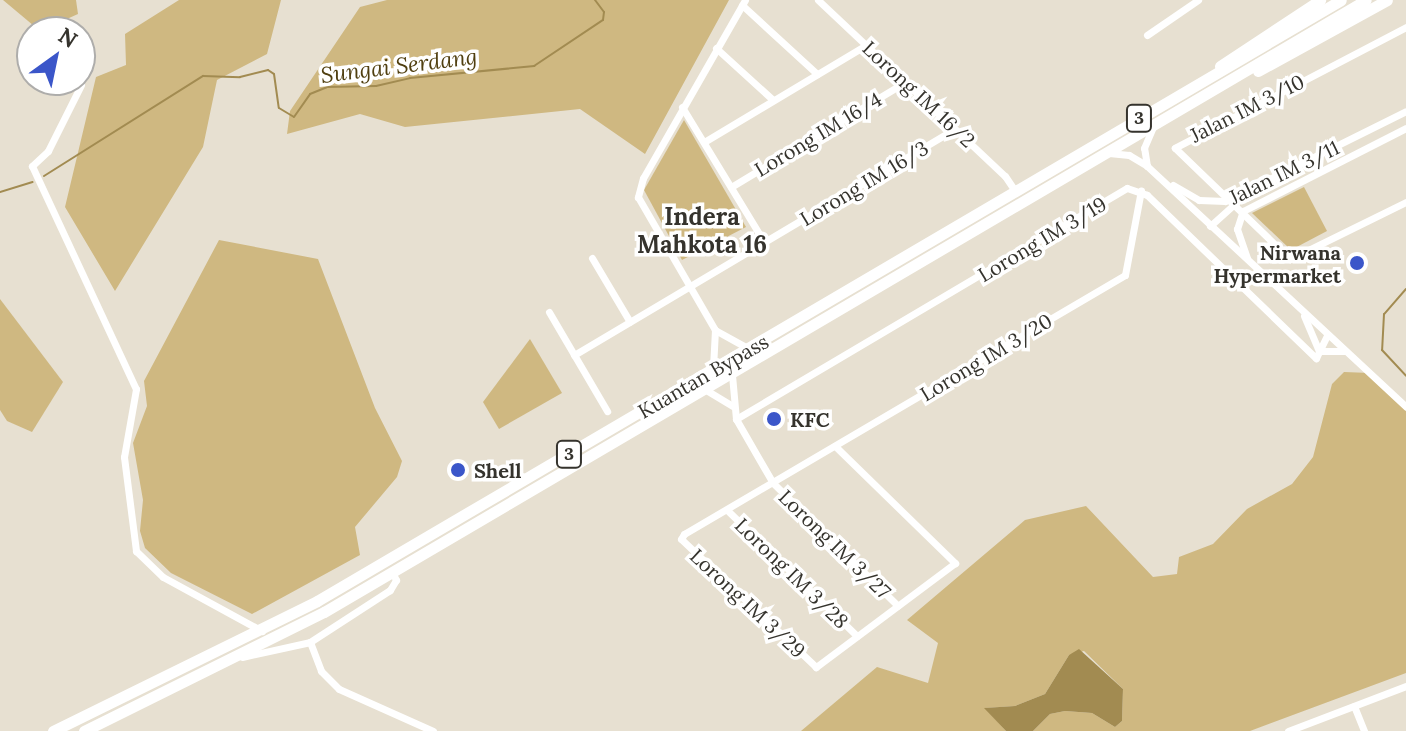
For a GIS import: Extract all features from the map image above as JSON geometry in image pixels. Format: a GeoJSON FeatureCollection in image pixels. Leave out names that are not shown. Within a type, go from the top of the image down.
{"type":"FeatureCollection","features":[{"type":"Feature","properties":{"kind":"highway"},"geometry":{"type":"LineString","coordinates":[[1205,80],[1236,51],[1320,0]]}},
{"type":"Feature","properties":{"kind":"highway","name":"Kuantan Bypass"},"geometry":{"type":"LineString","coordinates":[[53,731],[263,631],[1341,0]]}},
{"type":"Feature","properties":{"kind":"highway","name":"Kuantan Bypass"},"geometry":{"type":"LineString","coordinates":[[84,731],[242,657],[392,572],[1366,0]]}},
{"type":"Feature","properties":{"kind":"highway"},"geometry":{"type":"LineString","coordinates":[[1228,83],[1274,65],[1387,0]]}},
{"type":"Feature","properties":{"kind":"street","name":"Lorong IM 16/2"},"geometry":{"type":"LineString","coordinates":[[818,0],[955,129],[1015,191]]}},
{"type":"Feature","properties":{"kind":"street"},"geometry":{"type":"LineString","coordinates":[[1147,35],[1198,0]]}},
{"type":"Feature","properties":{"kind":"street"},"geometry":{"type":"LineString","coordinates":[[749,349],[715,330],[638,197],[643,178],[743,2],[817,74]]}},
{"type":"Feature","properties":{"kind":"street","name":"Jalan IM 3/10"},"geometry":{"type":"LineString","coordinates":[[1406,27],[1178,143],[1176,155],[1290,259],[1406,202]]}},
{"type":"Feature","properties":{"kind":"street"},"geometry":{"type":"LineString","coordinates":[[704,142],[866,45]]}},
{"type":"Feature","properties":{"kind":"street"},"geometry":{"type":"LineString","coordinates":[[716,48],[773,100]]}},
{"type":"Feature","properties":{"kind":"street","name":"Lorong IM 16/4"},"geometry":{"type":"LineString","coordinates":[[731,187],[905,82]]}},
{"type":"Feature","properties":{"kind":"street"},"geometry":{"type":"LineString","coordinates":[[76,96],[53,144],[32,166],[136,389],[124,457],[136,551],[163,577],[238,613],[263,631]]}},
{"type":"Feature","properties":{"kind":"street"},"geometry":{"type":"LineString","coordinates":[[682,107],[764,242]]}},
{"type":"Feature","properties":{"kind":"street","name":"Jalan IM 3/11"},"geometry":{"type":"LineString","coordinates":[[1160,178],[1199,200],[1228,204],[1406,111]]}},
{"type":"Feature","properties":{"kind":"street"},"geometry":{"type":"LineString","coordinates":[[1384,122],[1390,136]]}},
{"type":"Feature","properties":{"kind":"street"},"geometry":{"type":"LineString","coordinates":[[1147,166],[1144,148],[1154,125]]}},
{"type":"Feature","properties":{"kind":"street","name":"Jalan IM 3/11"},"geometry":{"type":"LineString","coordinates":[[1257,271],[1239,239],[1240,215],[1406,128]]}},
{"type":"Feature","properties":{"kind":"street","name":"Lorong IM 16/3"},"geometry":{"type":"LineString","coordinates":[[574,355],[955,129]]}},
{"type":"Feature","properties":{"kind":"street"},"geometry":{"type":"LineString","coordinates":[[1103,154],[1129,155],[1147,166],[1406,407]]}},
{"type":"Feature","properties":{"kind":"street","name":"Lorong IM 3/19"},"geometry":{"type":"LineString","coordinates":[[736,419],[1127,188],[1141,190]]}},
{"type":"Feature","properties":{"kind":"street"},"geometry":{"type":"LineString","coordinates":[[1141,190],[1318,354],[1346,351]]}},
{"type":"Feature","properties":{"kind":"street","name":"Lorong IM 3/20"},"geometry":{"type":"LineString","coordinates":[[681,539],[1125,275],[1141,190]]}},
{"type":"Feature","properties":{"kind":"street"},"geometry":{"type":"LineString","coordinates":[[1210,226],[1228,204]]}},
{"type":"Feature","properties":{"kind":"street"},"geometry":{"type":"LineString","coordinates":[[592,258],[630,322]]}},
{"type":"Feature","properties":{"kind":"street"},"geometry":{"type":"LineString","coordinates":[[549,312],[607,411]]}},
{"type":"Feature","properties":{"kind":"street"},"geometry":{"type":"LineString","coordinates":[[1301,312],[1318,354]]}},
{"type":"Feature","properties":{"kind":"street"},"geometry":{"type":"LineString","coordinates":[[713,370],[715,330]]}},
{"type":"Feature","properties":{"kind":"street"},"geometry":{"type":"LineString","coordinates":[[1318,354],[1327,335]]}},
{"type":"Feature","properties":{"kind":"street","name":"Lorong IM 3/27"},"geometry":{"type":"LineString","coordinates":[[732,375],[736,419],[773,483],[898,606]]}},
{"type":"Feature","properties":{"kind":"street"},"geometry":{"type":"LineString","coordinates":[[706,390],[733,406]]}},
{"type":"Feature","properties":{"kind":"street"},"geometry":{"type":"LineString","coordinates":[[835,446],[955,563],[857,636]]}},
{"type":"Feature","properties":{"kind":"street","name":"Lorong IM 3/28"},"geometry":{"type":"LineString","coordinates":[[727,510],[857,636]]}},
{"type":"Feature","properties":{"kind":"street","name":"Lorong IM 3/29"},"geometry":{"type":"LineString","coordinates":[[681,539],[816,667],[857,636]]}},
{"type":"Feature","properties":{"kind":"street"},"geometry":{"type":"LineString","coordinates":[[242,657],[310,642],[390,590],[396,580],[392,572]]}},
{"type":"Feature","properties":{"kind":"street"},"geometry":{"type":"LineString","coordinates":[[310,642],[321,671],[339,689],[433,731]]}},
{"type":"Feature","properties":{"kind":"street"},"geometry":{"type":"LineString","coordinates":[[1293,730],[1406,686]]}},
{"type":"Feature","properties":{"kind":"street"},"geometry":{"type":"LineString","coordinates":[[1354,706],[1364,731]]}},
{"type":"Feature","properties":{"kind":"shaded area"},"geometry":{"type":"Polygon","coordinates":[[[3,0],[76,0],[78,14],[74,16],[22,16],[3,0]]]}},
{"type":"Feature","properties":{"kind":"shaded area"},"geometry":{"type":"Polygon","coordinates":[[[179,0],[281,0],[267,54],[217,80],[203,147],[115,291],[65,207],[91,96],[96,96],[96,77],[126,65],[125,34],[179,0]]]}},
{"type":"Feature","properties":{"kind":"shaded area"},"geometry":{"type":"Polygon","coordinates":[[[387,0],[729,0],[645,154],[580,109],[405,127],[360,114],[287,134],[290,111],[360,7],[387,0]]]}},
{"type":"Feature","properties":{"kind":"shaded area"},"geometry":{"type":"Polygon","coordinates":[[[684,120],[746,227],[682,260],[644,190],[684,120]]]}},
{"type":"Feature","properties":{"kind":"shaded area"},"geometry":{"type":"Polygon","coordinates":[[[1304,187],[1327,231],[1291,250],[1252,213],[1304,187]]]}},
{"type":"Feature","properties":{"kind":"shaded area"},"geometry":{"type":"Polygon","coordinates":[[[219,240],[318,259],[375,408],[402,461],[397,477],[355,527],[360,555],[252,614],[171,573],[145,548],[140,531],[143,500],[133,443],[147,406],[144,381],[219,240]]]}},
{"type":"Feature","properties":{"kind":"shaded area"},"geometry":{"type":"Polygon","coordinates":[[[0,299],[63,382],[32,432],[7,421],[0,410],[0,299]]]}},
{"type":"Feature","properties":{"kind":"shaded area"},"geometry":{"type":"Polygon","coordinates":[[[530,339],[562,393],[499,429],[483,402],[530,339]]]}},
{"type":"Feature","properties":{"kind":"shaded area"},"geometry":{"type":"Polygon","coordinates":[[[1344,372],[1370,373],[1406,408],[1406,673],[1250,731],[1033,731],[1050,714],[1065,711],[1092,713],[1115,727],[1122,721],[1123,689],[1084,651],[1069,655],[1045,694],[1015,706],[985,708],[1006,731],[801,731],[877,667],[928,683],[938,643],[907,620],[1025,520],[1086,506],[1153,577],[1177,574],[1179,557],[1213,544],[1247,509],[1292,484],[1313,457],[1332,384],[1344,372]]]}},
{"type":"Feature","properties":{"kind":"shaded area"},"geometry":{"type":"Polygon","coordinates":[[[1079,649],[1123,689],[1122,721],[1115,727],[1092,713],[1065,711],[1050,714],[1033,731],[1006,731],[984,708],[1015,706],[1045,694],[1069,655],[1079,649]]]}},
{"type":"Feature","properties":{"kind":"waterway","name":"Sungai Serdang"},"geometry":{"type":"LineString","coordinates":[[44,176],[203,76],[240,77],[268,70],[274,74],[279,108],[294,117],[310,94],[327,87],[376,86],[410,78],[534,66],[603,20],[604,12],[595,0]]}},
{"type":"Feature","properties":{"kind":"waterway","name":"Sungai Serdang"},"geometry":{"type":"LineString","coordinates":[[0,192],[32,182]]}},
{"type":"Feature","properties":{"kind":"waterway"},"geometry":{"type":"LineString","coordinates":[[1406,289],[1384,314],[1382,350],[1406,376]]}},
{"type":"Feature","properties":{"kind":"place","name":"Nirwana Hypermarket"},"geometry":{"type":"Point","coordinates":[1357,263]}},
{"type":"Feature","properties":{"kind":"place","name":"KFC"},"geometry":{"type":"Point","coordinates":[774,419]}},
{"type":"Feature","properties":{"kind":"place","name":"Shell"},"geometry":{"type":"Point","coordinates":[458,470]}},
{"type":"Feature","properties":{"kind":"district","name":"Indera Mahkota 16"},"geometry":{"type":"Point","coordinates":[702,231]}}]}
